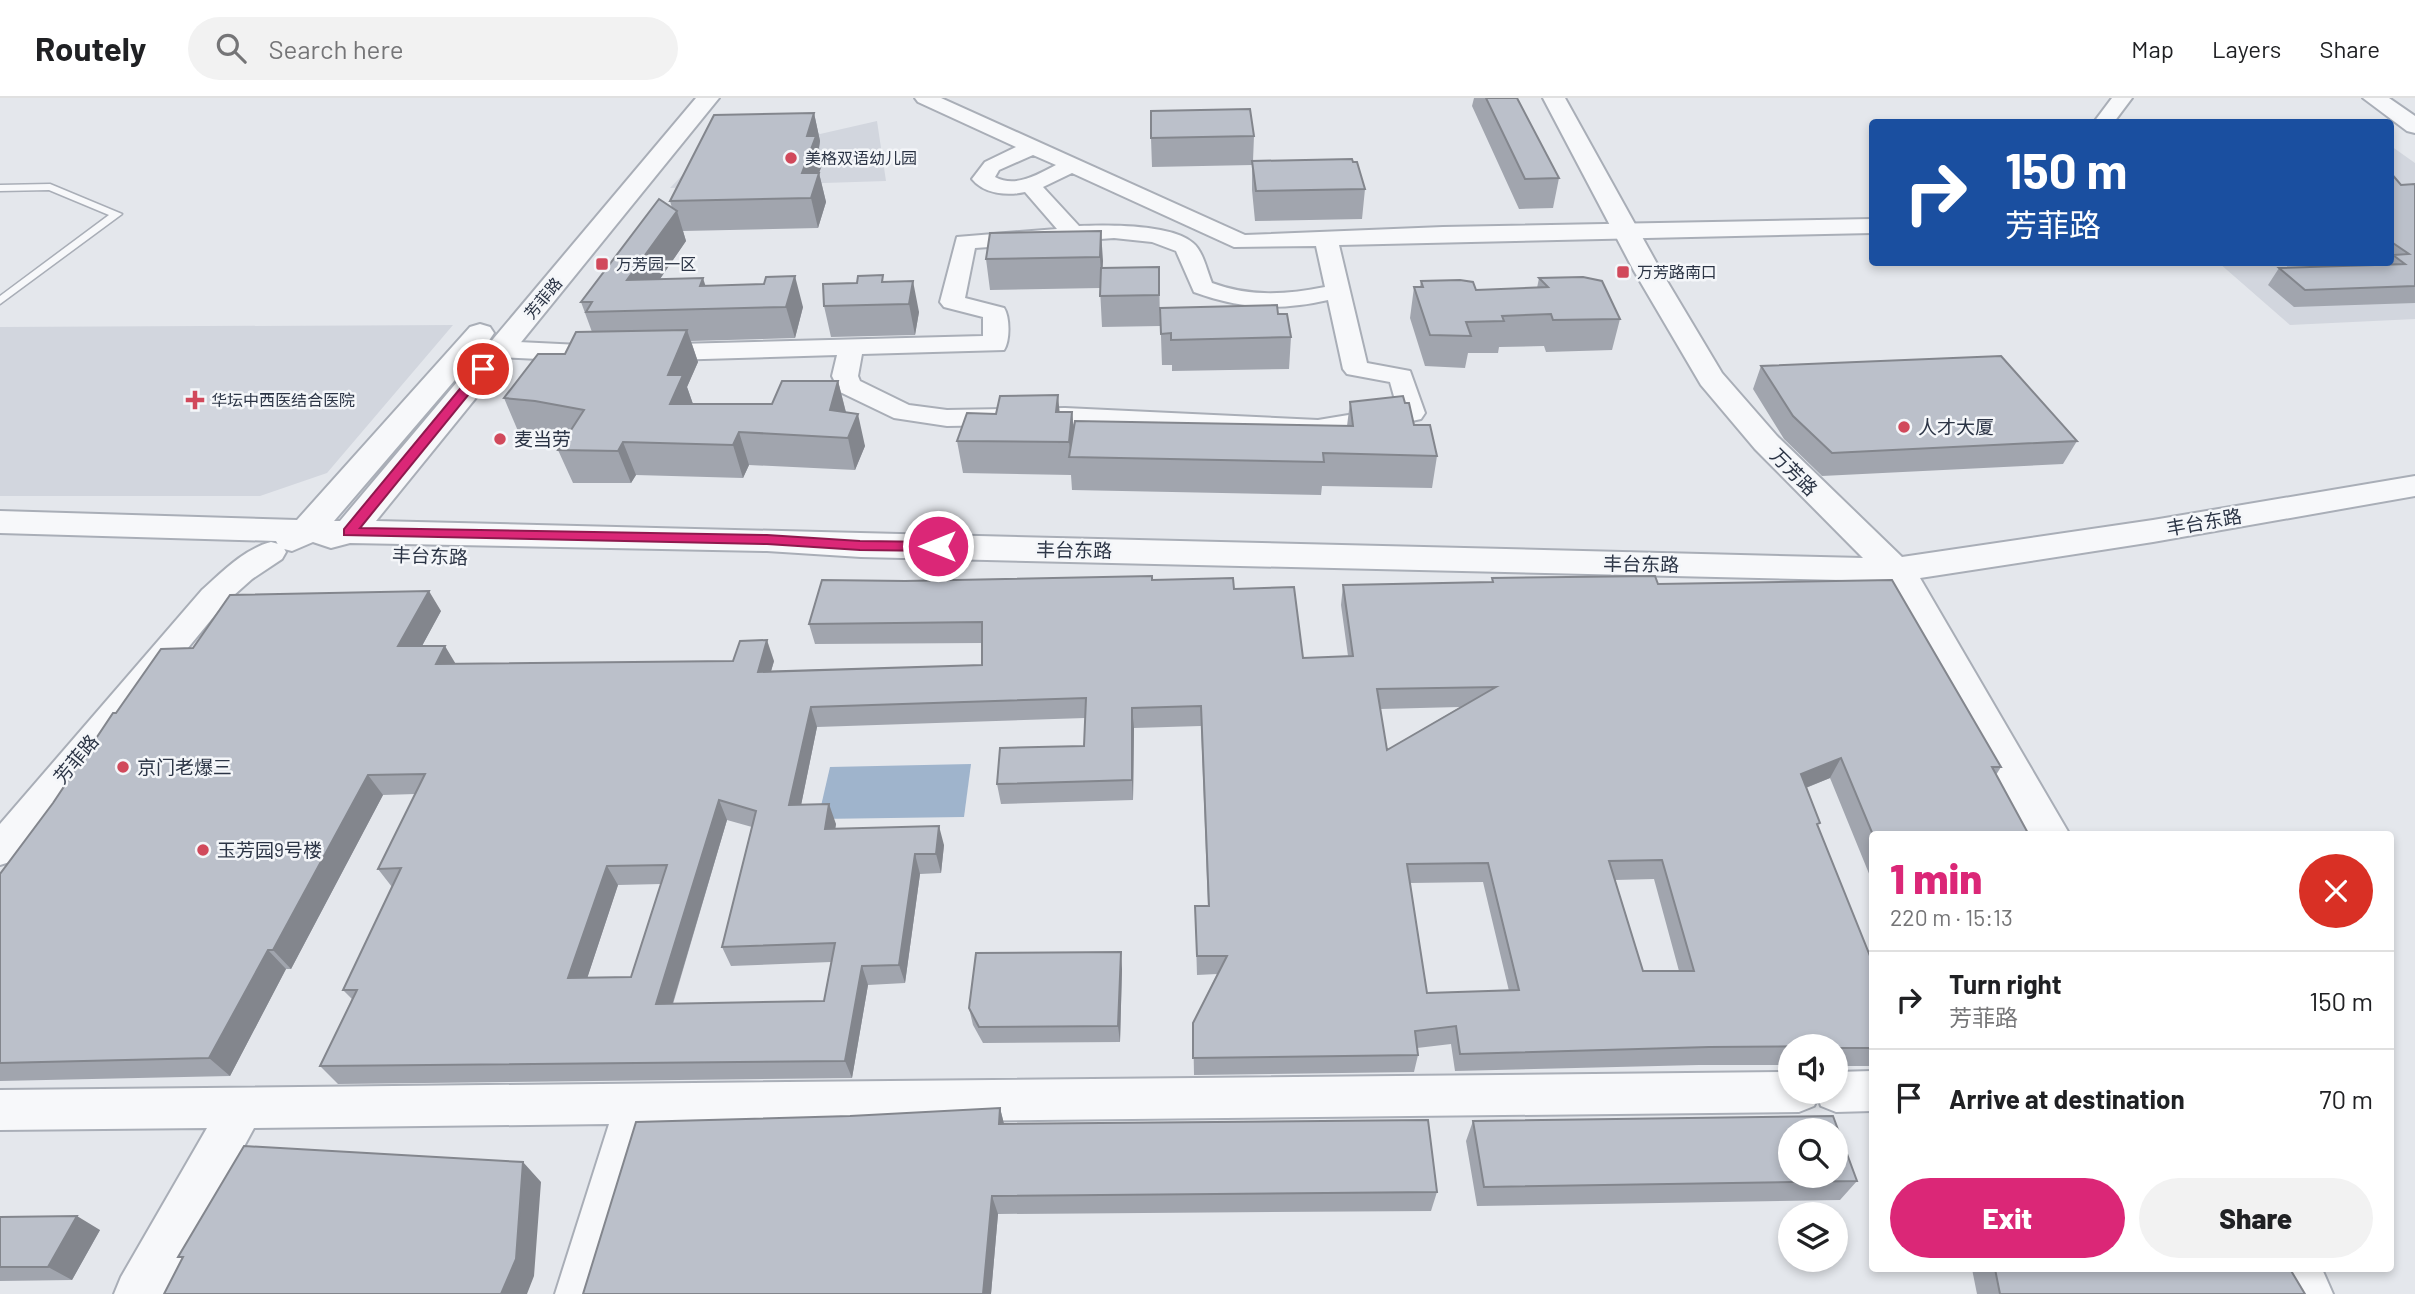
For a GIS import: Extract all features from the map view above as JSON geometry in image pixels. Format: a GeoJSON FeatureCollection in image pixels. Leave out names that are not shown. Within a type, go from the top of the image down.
{"type":"FeatureCollection","features":[{"type":"Feature","properties":{"kind":"street","name":"芳菲路"},"geometry":{"type":"LineString","coordinates":[[0,850],[213,597],[241,572],[306,531],[687,98]]}},
{"type":"Feature","properties":{"kind":"street","name":"芳菲路"},"geometry":{"type":"LineString","coordinates":[[271,552],[349,532],[708,98]]}},
{"type":"Feature","properties":{"kind":"street"},"geometry":{"type":"LineString","coordinates":[[925,98],[1242,242],[1869,226]]}},
{"type":"Feature","properties":{"kind":"street","name":"万芳路"},"geometry":{"type":"LineString","coordinates":[[1554,98],[1625,231],[1703,367],[1718,389],[1780,460],[1894,570],[1925,613],[2047,831]]}},
{"type":"Feature","properties":{"kind":"street"},"geometry":{"type":"LineString","coordinates":[[2106,119],[2122,98]]}},
{"type":"Feature","properties":{"kind":"street"},"geometry":{"type":"LineString","coordinates":[[2364,101],[2379,119]]}},
{"type":"Feature","properties":{"kind":"street"},"geometry":{"type":"LineString","coordinates":[[2364,101],[2415,126]]}},
{"type":"Feature","properties":{"kind":"street"},"geometry":{"type":"LineString","coordinates":[[2394,132],[2415,145]]}},
{"type":"Feature","properties":{"kind":"street"},"geometry":{"type":"LineString","coordinates":[[1033,147],[992,166],[983,179],[990,185],[1030,185],[1071,165]]}},
{"type":"Feature","properties":{"kind":"street"},"geometry":{"type":"LineString","coordinates":[[1030,185],[1073,233]]}},
{"type":"Feature","properties":{"kind":"street"},"geometry":{"type":"LineString","coordinates":[[500,349],[601,354],[972,343],[995,345],[995,313],[952,302],[965,242],[1035,239],[1073,233],[1114,231],[1175,241],[1188,251],[1202,287],[1222,296],[1261,303],[1304,299],[1338,291]]}},
{"type":"Feature","properties":{"kind":"street"},"geometry":{"type":"LineString","coordinates":[[851,347],[845,376],[849,386],[903,412],[947,418],[1065,416],[1318,428],[1412,413],[1401,376],[1356,369],[1326,239]]}},
{"type":"Feature","properties":{"kind":"street","name":"丰台东路"},"geometry":{"type":"LineString","coordinates":[[0,522],[767,540],[860,546],[1894,570],[2143,533],[2415,486]]}},
{"type":"Feature","properties":{"kind":"street","name":"丰台东路"},"geometry":{"type":"LineString","coordinates":[[0,542],[539,559],[760,556],[860,546]]}},
{"type":"Feature","properties":{"kind":"street"},"geometry":{"type":"LineString","coordinates":[[1848,1092],[1869,1091]]}},
{"type":"Feature","properties":{"kind":"street"},"geometry":{"type":"LineString","coordinates":[[0,1110],[1778,1092]]}},
{"type":"Feature","properties":{"kind":"street"},"geometry":{"type":"LineString","coordinates":[[579,1294],[637,1104]]}},
{"type":"Feature","properties":{"kind":"street"},"geometry":{"type":"LineString","coordinates":[[138,1294],[242,1108]]}},
{"type":"Feature","properties":{"kind":"street"},"geometry":{"type":"LineString","coordinates":[[2294,1272],[2306,1294]]}},
{"type":"Feature","properties":{"kind":"lane"},"geometry":{"type":"LineString","coordinates":[[0,188],[50,187],[117,214],[0,301]]}},
{"type":"Feature","properties":{"kind":"shaded area","name":"美格双语幼儿园"},"geometry":{"type":"Polygon","coordinates":[[[877,121],[886,181],[670,188],[726,130],[807,128],[820,134],[877,121]]]}},
{"type":"Feature","properties":{"kind":"shaded area"},"geometry":{"type":"Polygon","coordinates":[[[2394,148],[2415,163],[2415,319],[2290,325],[2222,266],[2394,266],[2394,148]]]}},
{"type":"Feature","properties":{"kind":"shaded area","name":"华坛中西医结合医院"},"geometry":{"type":"Polygon","coordinates":[[[453,325],[327,473],[260,496],[0,496],[0,327],[453,325]]]}},
{"type":"Feature","properties":{"kind":"water"},"geometry":{"type":"Polygon","coordinates":[[[971,764],[964,817],[818,819],[830,767],[971,764]]]}},
{"type":"Feature","properties":{"kind":"building"},"geometry":{"type":"Polygon","coordinates":[[[1486,98],[1517,98],[1559,178],[1525,179],[1486,98]]]}},
{"type":"Feature","properties":{"kind":"building"},"geometry":{"type":"Polygon","coordinates":[[[1250,109],[1254,136],[1151,138],[1151,111],[1250,109]]]}},
{"type":"Feature","properties":{"kind":"building","name":"美格双语幼儿园"},"geometry":{"type":"Polygon","coordinates":[[[814,113],[807,136],[816,136],[802,173],[819,173],[811,198],[670,201],[714,115],[814,113]]]}},
{"type":"Feature","properties":{"kind":"building"},"geometry":{"type":"Polygon","coordinates":[[[1352,159],[1357,162],[1365,189],[1256,191],[1252,161],[1352,159]]]}},
{"type":"Feature","properties":{"kind":"building"},"geometry":{"type":"Polygon","coordinates":[[[2394,177],[2401,185],[2415,184],[2415,286],[2305,290],[2279,268],[2394,266],[2405,264],[2394,255],[2409,254],[2394,244],[2394,177]]]}},
{"type":"Feature","properties":{"kind":"building"},"geometry":{"type":"Polygon","coordinates":[[[659,199],[677,211],[627,280],[703,278],[700,286],[764,284],[766,277],[795,276],[786,307],[586,312],[592,302],[581,302],[659,199]]]}},
{"type":"Feature","properties":{"kind":"building"},"geometry":{"type":"Polygon","coordinates":[[[1101,231],[1100,257],[986,259],[990,233],[1101,231]]]}},
{"type":"Feature","properties":{"kind":"building"},"geometry":{"type":"Polygon","coordinates":[[[1159,267],[1159,295],[1100,296],[1101,268],[1159,267]]]}},
{"type":"Feature","properties":{"kind":"building"},"geometry":{"type":"Polygon","coordinates":[[[883,275],[882,282],[913,281],[909,304],[824,306],[823,284],[857,283],[858,276],[883,275]]]}},
{"type":"Feature","properties":{"kind":"building"},"geometry":{"type":"Polygon","coordinates":[[[1583,277],[1602,281],[1620,319],[1553,320],[1551,314],[1502,316],[1504,321],[1466,322],[1471,336],[1430,335],[1414,287],[1423,287],[1421,281],[1460,280],[1473,282],[1476,290],[1548,287],[1539,278],[1583,277]]]}},
{"type":"Feature","properties":{"kind":"building"},"geometry":{"type":"Polygon","coordinates":[[[1277,305],[1278,314],[1287,314],[1291,337],[1171,340],[1171,333],[1161,334],[1160,308],[1277,305]]]}},
{"type":"Feature","properties":{"kind":"building"},"geometry":{"type":"Polygon","coordinates":[[[687,330],[668,375],[683,375],[670,404],[772,404],[782,381],[838,381],[830,410],[858,414],[848,438],[739,432],[733,445],[623,442],[618,451],[558,450],[584,410],[504,398],[538,354],[565,354],[576,332],[687,330]]]}},
{"type":"Feature","properties":{"kind":"building","name":"人才大厦"},"geometry":{"type":"Polygon","coordinates":[[[2001,356],[2077,441],[1832,453],[1793,416],[1761,366],[2001,356]]]}},
{"type":"Feature","properties":{"kind":"building"},"geometry":{"type":"Polygon","coordinates":[[[1058,395],[1056,412],[1072,412],[1069,442],[957,441],[967,413],[996,414],[1000,396],[1058,395]]]}},
{"type":"Feature","properties":{"kind":"building"},"geometry":{"type":"Polygon","coordinates":[[[1403,396],[1405,403],[1409,403],[1414,425],[1430,425],[1437,456],[1323,453],[1324,462],[1069,457],[1075,421],[1353,426],[1350,402],[1403,396]]]}},
{"type":"Feature","properties":{"kind":"building"},"geometry":{"type":"Polygon","coordinates":[[[1152,576],[1152,580],[1233,578],[1234,589],[1294,587],[1303,658],[1353,656],[1343,585],[1493,582],[1492,578],[1655,576],[1658,584],[1892,580],[2001,767],[1992,767],[2027,831],[1871,831],[1841,758],[1801,774],[1820,823],[1817,824],[1869,954],[1869,1048],[1848,1048],[1848,1034],[1778,1034],[1778,1046],[1460,1054],[1456,1026],[1415,1031],[1418,1055],[1193,1058],[1193,1023],[1227,956],[1197,956],[1195,906],[1209,906],[1201,706],[1132,708],[1132,780],[997,784],[1000,748],[1084,746],[1086,698],[811,707],[789,805],[829,804],[825,829],[939,826],[936,854],[915,854],[899,965],[862,966],[845,1061],[320,1066],[357,990],[343,990],[401,868],[378,869],[425,774],[368,775],[273,950],[268,950],[209,1058],[0,1063],[0,874],[161,649],[193,648],[230,595],[429,591],[398,646],[445,646],[436,664],[733,661],[740,641],[767,640],[758,672],[982,665],[982,622],[809,624],[822,580],[1152,576]],[[1496,687],[1377,689],[1387,750],[1496,687]],[[719,800],[656,1004],[824,1001],[835,943],[722,947],[756,811],[719,800]],[[1662,860],[1609,861],[1643,971],[1694,971],[1662,860]],[[1488,863],[1407,864],[1427,993],[1519,990],[1488,863]],[[667,865],[607,866],[568,978],[631,977],[667,865]]]}},
{"type":"Feature","properties":{"kind":"building"},"geometry":{"type":"Polygon","coordinates":[[[1121,952],[1118,1026],[979,1027],[969,1008],[976,953],[1121,952]]]}},
{"type":"Feature","properties":{"kind":"building"},"geometry":{"type":"Polygon","coordinates":[[[1000,1108],[999,1124],[1428,1120],[1437,1192],[992,1196],[983,1294],[583,1294],[636,1122],[850,1116],[1000,1108]]]}},
{"type":"Feature","properties":{"kind":"building"},"geometry":{"type":"Polygon","coordinates":[[[1833,1116],[1834,1118],[1778,1118],[1778,1182],[1484,1187],[1473,1121],[1833,1116]]]}},
{"type":"Feature","properties":{"kind":"building"},"geometry":{"type":"Polygon","coordinates":[[[244,1146],[523,1162],[516,1259],[501,1294],[164,1294],[183,1257],[178,1257],[244,1146]]]}},
{"type":"Feature","properties":{"kind":"building"},"geometry":{"type":"Polygon","coordinates":[[[1848,1157],[1857,1181],[1848,1181],[1848,1157]]]}},
{"type":"Feature","properties":{"kind":"building"},"geometry":{"type":"Polygon","coordinates":[[[77,1216],[48,1267],[0,1267],[0,1217],[77,1216]]]}},
{"type":"Feature","properties":{"kind":"building"},"geometry":{"type":"Polygon","coordinates":[[[1996,1272],[2292,1272],[2305,1294],[2000,1294],[1996,1272]]]}},
{"type":"Feature","properties":{"kind":"place","name":"美格双语幼儿园"},"geometry":{"type":"Point","coordinates":[791,158]}},
{"type":"Feature","properties":{"kind":"place","name":"万芳园一区"},"geometry":{"type":"Point","coordinates":[602,264]}},
{"type":"Feature","properties":{"kind":"place","name":"万芳路南口"},"geometry":{"type":"Point","coordinates":[1623,272]}},
{"type":"Feature","properties":{"kind":"place","name":"华坛中西医结合医院"},"geometry":{"type":"Point","coordinates":[195,400]}},
{"type":"Feature","properties":{"kind":"place","name":"人才大厦"},"geometry":{"type":"Point","coordinates":[1904,427]}},
{"type":"Feature","properties":{"kind":"place","name":"麦当劳"},"geometry":{"type":"Point","coordinates":[500,439]}},
{"type":"Feature","properties":{"kind":"place","name":"京门老爆三"},"geometry":{"type":"Point","coordinates":[123,767]}},
{"type":"Feature","properties":{"kind":"place","name":"玉芳园9号楼"},"geometry":{"type":"Point","coordinates":[203,850]}},
{"type":"Feature","properties":{"kind":"route"},"geometry":{"type":"LineString","coordinates":[[483,369],[349,532],[938,546]]}}]}
